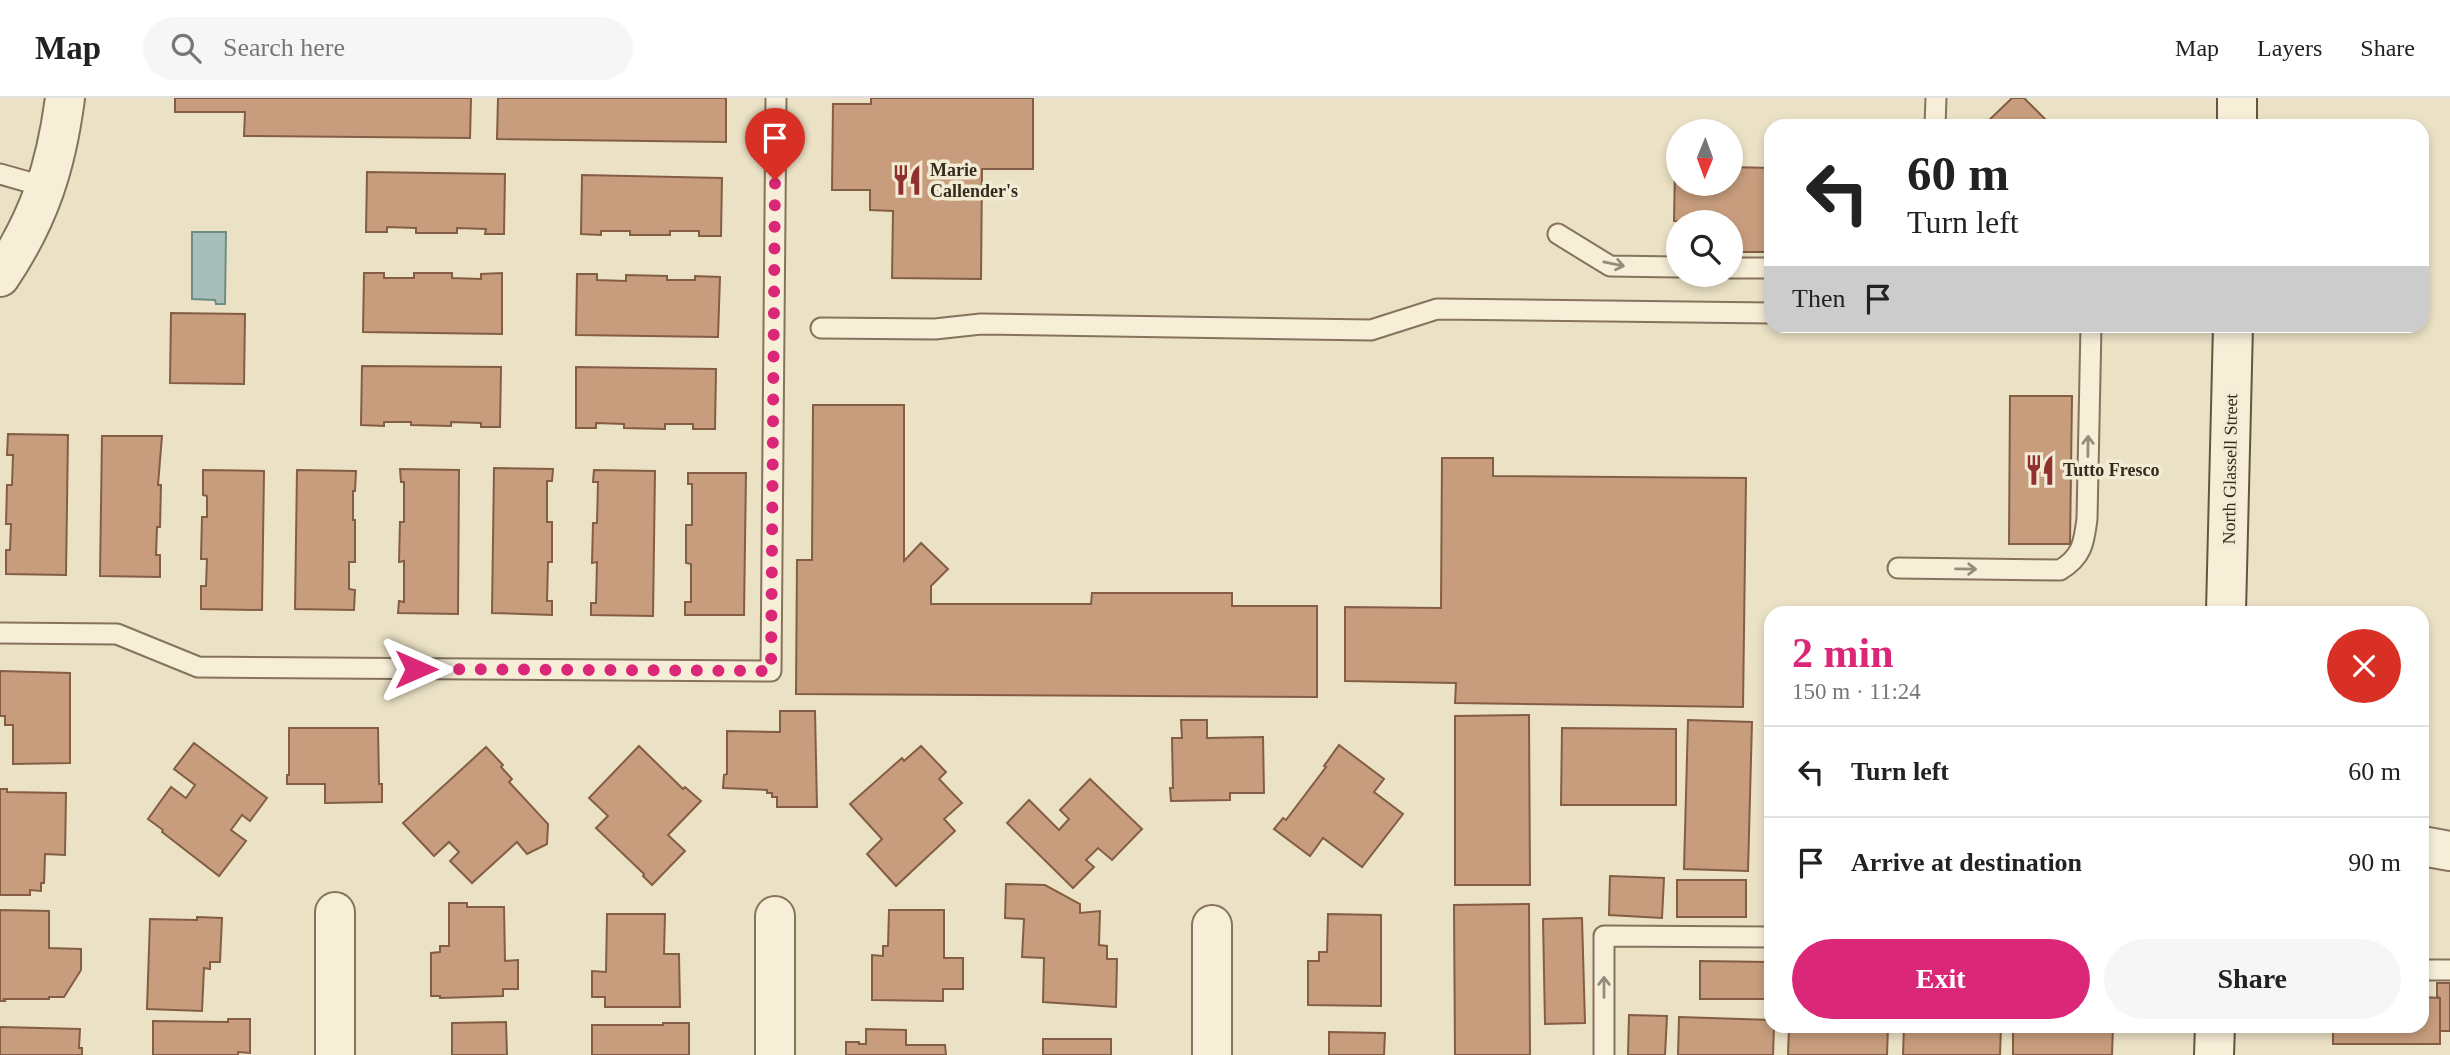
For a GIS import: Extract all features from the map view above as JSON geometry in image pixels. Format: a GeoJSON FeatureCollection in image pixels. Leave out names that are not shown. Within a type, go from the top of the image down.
{"type":"FeatureCollection","features":[{"type":"Feature","properties":{"kind":"street"},"geometry":{"type":"LineString","coordinates":[[0,277],[18,250],[46,187],[58,145],[65,98]]}},
{"type":"Feature","properties":{"kind":"street"},"geometry":{"type":"LineString","coordinates":[[2237,119],[2238,98]]}},
{"type":"Feature","properties":{"kind":"street","name":"North Glassell Street"},"geometry":{"type":"LineString","coordinates":[[2226,606],[2233,333]]}},
{"type":"Feature","properties":{"kind":"street"},"geometry":{"type":"LineString","coordinates":[[2429,847],[2450,851]]}},
{"type":"Feature","properties":{"kind":"street"},"geometry":{"type":"LineString","coordinates":[[335,912],[335,1055]]}},
{"type":"Feature","properties":{"kind":"street"},"geometry":{"type":"LineString","coordinates":[[775,916],[775,1055]]}},
{"type":"Feature","properties":{"kind":"street"},"geometry":{"type":"LineString","coordinates":[[1212,925],[1212,1055]]}},
{"type":"Feature","properties":{"kind":"street"},"geometry":{"type":"LineString","coordinates":[[2214,1055],[2215,1033]]}},
{"type":"Feature","properties":{"kind":"lane"},"geometry":{"type":"LineString","coordinates":[[0,633],[117,634],[198,667],[771,671],[776,98]]}},
{"type":"Feature","properties":{"kind":"lane"},"geometry":{"type":"LineString","coordinates":[[1935,119],[1936,98]]}},
{"type":"Feature","properties":{"kind":"lane"},"geometry":{"type":"LineString","coordinates":[[0,174],[46,187]]}},
{"type":"Feature","properties":{"kind":"lane"},"geometry":{"type":"LineString","coordinates":[[1558,234],[1610,266],[1666,267]]}},
{"type":"Feature","properties":{"kind":"lane"},"geometry":{"type":"LineString","coordinates":[[1743,268],[1764,268]]}},
{"type":"Feature","properties":{"kind":"lane"},"geometry":{"type":"LineString","coordinates":[[821,328],[935,329],[981,324],[1371,330],[1437,309],[1764,313]]}},
{"type":"Feature","properties":{"kind":"lane"},"geometry":{"type":"LineString","coordinates":[[1898,568],[2060,570],[2072,562],[2084,543],[2087,519],[2091,333]]}},
{"type":"Feature","properties":{"kind":"lane"},"geometry":{"type":"LineString","coordinates":[[1604,1055],[1604,936],[1764,937]]}},
{"type":"Feature","properties":{"kind":"lane"},"geometry":{"type":"LineString","coordinates":[[2429,970],[2450,970]]}},
{"type":"Feature","properties":{"kind":"water"},"geometry":{"type":"Polygon","coordinates":[[[192,232],[226,232],[225,304],[216,304],[215,300],[192,299],[192,232]]]}},
{"type":"Feature","properties":{"kind":"building"},"geometry":{"type":"Polygon","coordinates":[[[175,98],[471,98],[470,138],[244,136],[245,112],[175,112],[175,98]]]}},
{"type":"Feature","properties":{"kind":"building"},"geometry":{"type":"Polygon","coordinates":[[[498,98],[726,98],[726,142],[497,139],[498,98]]]}},
{"type":"Feature","properties":{"kind":"building","name":"Marie Callender's"},"geometry":{"type":"Polygon","coordinates":[[[871,98],[1033,98],[1033,169],[982,169],[981,279],[892,278],[893,211],[870,210],[870,190],[832,190],[833,104],[871,104],[871,98]]]}},
{"type":"Feature","properties":{"kind":"building"},"geometry":{"type":"Polygon","coordinates":[[[2012,98],[2024,98],[2045,119],[1990,119],[2012,98]]]}},
{"type":"Feature","properties":{"kind":"building"},"geometry":{"type":"Polygon","coordinates":[[[1743,167],[1764,168],[1764,252],[1743,252],[1743,210],[1674,210],[1674,196],[1743,196],[1743,167]]]}},
{"type":"Feature","properties":{"kind":"building"},"geometry":{"type":"Polygon","coordinates":[[[367,172],[505,174],[504,234],[485,234],[486,229],[457,228],[457,233],[416,233],[416,228],[387,227],[387,232],[366,232],[367,172]]]}},
{"type":"Feature","properties":{"kind":"building"},"geometry":{"type":"Polygon","coordinates":[[[582,175],[722,178],[721,236],[699,236],[699,231],[670,231],[670,235],[630,235],[630,231],[601,231],[601,235],[581,234],[582,175]]]}},
{"type":"Feature","properties":{"kind":"building"},"geometry":{"type":"Polygon","coordinates":[[[364,273],[384,273],[384,278],[414,278],[414,273],[452,273],[452,278],[481,279],[481,274],[502,273],[502,334],[363,332],[364,273]]]}},
{"type":"Feature","properties":{"kind":"building"},"geometry":{"type":"Polygon","coordinates":[[[577,274],[597,274],[597,280],[626,281],[626,275],[667,276],[667,280],[695,280],[695,276],[720,277],[718,337],[576,335],[577,274]]]}},
{"type":"Feature","properties":{"kind":"building"},"geometry":{"type":"Polygon","coordinates":[[[171,313],[245,314],[244,384],[170,383],[171,313]]]}},
{"type":"Feature","properties":{"kind":"building"},"geometry":{"type":"Polygon","coordinates":[[[362,366],[501,367],[500,427],[451,422],[451,426],[411,425],[411,422],[384,422],[384,426],[361,425],[362,366]]]}},
{"type":"Feature","properties":{"kind":"building"},"geometry":{"type":"Polygon","coordinates":[[[576,367],[716,369],[715,429],[693,429],[693,424],[665,424],[665,429],[624,428],[624,424],[596,423],[596,428],[576,428],[576,367]]]}},
{"type":"Feature","properties":{"kind":"building","name":"Tutto Fresco"},"geometry":{"type":"Polygon","coordinates":[[[2010,396],[2072,396],[2070,544],[2009,544],[2010,396]]]}},
{"type":"Feature","properties":{"kind":"building"},"geometry":{"type":"Polygon","coordinates":[[[813,405],[904,405],[904,561],[921,543],[948,569],[931,586],[931,604],[1091,604],[1092,593],[1232,593],[1232,606],[1317,606],[1317,697],[796,694],[797,560],[812,560],[813,405]]]}},
{"type":"Feature","properties":{"kind":"building"},"geometry":{"type":"Polygon","coordinates":[[[8,434],[68,435],[66,575],[6,574],[6,550],[10,550],[11,524],[6,524],[7,485],[12,485],[13,455],[7,455],[8,434]]]}},
{"type":"Feature","properties":{"kind":"building"},"geometry":{"type":"Polygon","coordinates":[[[102,436],[162,436],[158,485],[161,485],[160,527],[157,527],[156,555],[160,555],[160,577],[100,576],[102,436]]]}},
{"type":"Feature","properties":{"kind":"building"},"geometry":{"type":"Polygon","coordinates":[[[1442,458],[1493,458],[1493,476],[1746,478],[1743,707],[1455,703],[1456,683],[1345,681],[1345,607],[1441,608],[1442,458]]]}},
{"type":"Feature","properties":{"kind":"building"},"geometry":{"type":"Polygon","coordinates":[[[494,468],[553,469],[552,481],[547,481],[547,522],[552,522],[552,562],[548,562],[547,601],[552,601],[552,615],[492,613],[494,468]]]}},
{"type":"Feature","properties":{"kind":"building"},"geometry":{"type":"Polygon","coordinates":[[[400,469],[459,470],[458,614],[398,613],[399,601],[404,602],[404,561],[399,562],[400,522],[404,522],[404,482],[401,482],[400,469]]]}},
{"type":"Feature","properties":{"kind":"building"},"geometry":{"type":"Polygon","coordinates":[[[203,470],[264,471],[262,610],[201,609],[201,586],[206,586],[207,559],[201,559],[202,517],[207,517],[207,496],[203,495],[203,470]]]}},
{"type":"Feature","properties":{"kind":"building"},"geometry":{"type":"Polygon","coordinates":[[[297,470],[356,471],[353,491],[355,562],[349,562],[349,589],[355,590],[354,610],[295,609],[297,470]]]}},
{"type":"Feature","properties":{"kind":"building"},"geometry":{"type":"Polygon","coordinates":[[[594,470],[655,471],[653,616],[591,615],[591,603],[596,603],[597,562],[592,563],[598,482],[593,482],[594,470]]]}},
{"type":"Feature","properties":{"kind":"building"},"geometry":{"type":"Polygon","coordinates":[[[688,473],[746,473],[744,615],[685,615],[685,602],[691,602],[691,564],[686,563],[686,525],[692,525],[692,484],[688,484],[688,473]]]}},
{"type":"Feature","properties":{"kind":"building"},"geometry":{"type":"Polygon","coordinates":[[[0,671],[70,673],[70,763],[13,764],[13,725],[5,725],[5,716],[0,716],[0,671]]]}},
{"type":"Feature","properties":{"kind":"building"},"geometry":{"type":"Polygon","coordinates":[[[780,711],[815,711],[817,807],[777,807],[777,797],[772,797],[772,793],[767,793],[767,790],[723,788],[724,775],[727,774],[727,731],[780,732],[780,711]]]}},
{"type":"Feature","properties":{"kind":"building"},"geometry":{"type":"Polygon","coordinates":[[[1529,715],[1530,885],[1455,885],[1455,716],[1529,715]]]}},
{"type":"Feature","properties":{"kind":"building"},"geometry":{"type":"Polygon","coordinates":[[[1181,720],[1207,720],[1207,738],[1263,737],[1264,793],[1230,793],[1230,800],[1171,801],[1172,738],[1182,738],[1181,720]]]}},
{"type":"Feature","properties":{"kind":"building"},"geometry":{"type":"Polygon","coordinates":[[[1688,720],[1752,722],[1748,871],[1684,869],[1688,720]]]}},
{"type":"Feature","properties":{"kind":"building"},"geometry":{"type":"Polygon","coordinates":[[[289,728],[378,728],[382,802],[325,803],[325,784],[287,784],[289,728]]]}},
{"type":"Feature","properties":{"kind":"building"},"geometry":{"type":"Polygon","coordinates":[[[1562,728],[1676,729],[1676,805],[1561,805],[1562,728]]]}},
{"type":"Feature","properties":{"kind":"building"},"geometry":{"type":"Polygon","coordinates":[[[194,743],[267,798],[250,821],[242,815],[231,830],[246,841],[219,876],[148,819],[171,787],[186,798],[195,785],[174,769],[194,743]]]}},
{"type":"Feature","properties":{"kind":"building"},"geometry":{"type":"Polygon","coordinates":[[[1339,745],[1384,779],[1374,792],[1403,814],[1362,867],[1323,838],[1310,856],[1274,829],[1283,818],[1286,820],[1339,745]]]}},
{"type":"Feature","properties":{"kind":"building"},"geometry":{"type":"Polygon","coordinates":[[[639,746],[683,789],[685,787],[701,801],[668,835],[685,851],[652,885],[596,828],[608,816],[589,798],[639,746]]]}},
{"type":"Feature","properties":{"kind":"building"},"geometry":{"type":"Polygon","coordinates":[[[921,746],[946,772],[939,779],[962,803],[944,819],[955,831],[896,886],[867,854],[882,839],[850,804],[902,758],[904,761],[921,746]]]}},
{"type":"Feature","properties":{"kind":"building"},"geometry":{"type":"Polygon","coordinates":[[[486,747],[503,765],[501,767],[512,779],[509,782],[548,824],[547,844],[527,854],[517,842],[472,883],[450,861],[459,852],[449,842],[434,856],[403,823],[486,747]]]}},
{"type":"Feature","properties":{"kind":"building"},"geometry":{"type":"Polygon","coordinates":[[[1090,779],[1142,829],[1112,860],[1098,848],[1086,860],[1094,867],[1073,888],[1007,823],[1029,800],[1059,830],[1069,819],[1060,810],[1090,779]]]}},
{"type":"Feature","properties":{"kind":"building"},"geometry":{"type":"Polygon","coordinates":[[[0,789],[7,789],[7,792],[66,793],[65,855],[45,854],[44,883],[41,883],[41,891],[30,890],[30,895],[0,895],[0,789]]]}},
{"type":"Feature","properties":{"kind":"building"},"geometry":{"type":"Polygon","coordinates":[[[1610,876],[1664,878],[1662,918],[1609,915],[1610,876]]]}},
{"type":"Feature","properties":{"kind":"building"},"geometry":{"type":"Polygon","coordinates":[[[1677,880],[1746,880],[1746,917],[1677,917],[1677,880]]]}},
{"type":"Feature","properties":{"kind":"building"},"geometry":{"type":"Polygon","coordinates":[[[1006,884],[1045,885],[1080,904],[1080,913],[1100,911],[1099,945],[1107,946],[1107,959],[1117,959],[1116,1007],[1043,1002],[1044,958],[1022,957],[1024,919],[1005,918],[1006,884]]]}},
{"type":"Feature","properties":{"kind":"building"},"geometry":{"type":"Polygon","coordinates":[[[449,903],[467,903],[467,907],[504,907],[505,961],[518,960],[518,989],[503,989],[503,996],[431,996],[431,953],[440,952],[440,946],[449,946],[449,903]]]}},
{"type":"Feature","properties":{"kind":"building"},"geometry":{"type":"Polygon","coordinates":[[[1529,904],[1530,1055],[1455,1055],[1454,905],[1529,904]]]}},
{"type":"Feature","properties":{"kind":"building"},"geometry":{"type":"Polygon","coordinates":[[[0,910],[49,911],[49,948],[81,949],[81,970],[64,997],[0,1001],[0,910]]]}},
{"type":"Feature","properties":{"kind":"building"},"geometry":{"type":"Polygon","coordinates":[[[889,910],[944,910],[944,958],[963,958],[963,989],[943,989],[943,1001],[872,1000],[872,955],[883,956],[883,946],[888,946],[889,910]]]}},
{"type":"Feature","properties":{"kind":"building"},"geometry":{"type":"Polygon","coordinates":[[[607,914],[665,914],[664,954],[679,954],[680,1007],[605,1007],[605,997],[592,997],[592,971],[606,972],[607,914]]]}},
{"type":"Feature","properties":{"kind":"building"},"geometry":{"type":"Polygon","coordinates":[[[1328,914],[1381,915],[1381,1006],[1308,1005],[1308,961],[1319,961],[1319,952],[1327,952],[1328,914]]]}},
{"type":"Feature","properties":{"kind":"building"},"geometry":{"type":"Polygon","coordinates":[[[197,917],[222,918],[220,962],[210,962],[210,969],[204,968],[202,1011],[147,1009],[150,919],[197,920],[197,917]]]}},
{"type":"Feature","properties":{"kind":"building"},"geometry":{"type":"Polygon","coordinates":[[[1582,918],[1585,1023],[1545,1024],[1543,919],[1582,918]]]}},
{"type":"Feature","properties":{"kind":"building"},"geometry":{"type":"Polygon","coordinates":[[[1700,961],[1764,962],[1764,999],[1700,999],[1700,961]]]}},
{"type":"Feature","properties":{"kind":"building"},"geometry":{"type":"Polygon","coordinates":[[[2437,983],[2450,983],[2450,1031],[2440,1031],[2437,983]]]}},
{"type":"Feature","properties":{"kind":"building"},"geometry":{"type":"Polygon","coordinates":[[[2429,997],[2440,998],[2440,1044],[2333,1044],[2333,1033],[2429,1033],[2429,997]]]}},
{"type":"Feature","properties":{"kind":"building"},"geometry":{"type":"Polygon","coordinates":[[[1629,1015],[1667,1016],[1665,1055],[1628,1055],[1629,1015]]]}},
{"type":"Feature","properties":{"kind":"building"},"geometry":{"type":"Polygon","coordinates":[[[1679,1017],[1764,1020],[1764,1033],[1774,1033],[1773,1055],[1678,1055],[1679,1017]]]}},
{"type":"Feature","properties":{"kind":"building"},"geometry":{"type":"Polygon","coordinates":[[[228,1019],[250,1019],[250,1053],[153,1055],[153,1021],[228,1022],[228,1019]]]}},
{"type":"Feature","properties":{"kind":"building"},"geometry":{"type":"Polygon","coordinates":[[[506,1022],[507,1055],[452,1055],[452,1023],[506,1022]]]}},
{"type":"Feature","properties":{"kind":"building"},"geometry":{"type":"Polygon","coordinates":[[[689,1023],[689,1055],[592,1055],[592,1025],[689,1023]]]}},
{"type":"Feature","properties":{"kind":"building"},"geometry":{"type":"Polygon","coordinates":[[[0,1027],[80,1029],[79,1048],[82,1048],[82,1055],[0,1055],[0,1027]]]}},
{"type":"Feature","properties":{"kind":"building"},"geometry":{"type":"Polygon","coordinates":[[[866,1029],[906,1030],[906,1045],[945,1045],[946,1055],[846,1055],[846,1042],[866,1044],[866,1029]]]}},
{"type":"Feature","properties":{"kind":"building"},"geometry":{"type":"Polygon","coordinates":[[[1329,1032],[1385,1033],[1384,1055],[1329,1055],[1329,1032]]]}},
{"type":"Feature","properties":{"kind":"building"},"geometry":{"type":"Polygon","coordinates":[[[1789,1033],[1888,1033],[1887,1055],[1788,1055],[1789,1033]]]}},
{"type":"Feature","properties":{"kind":"building"},"geometry":{"type":"Polygon","coordinates":[[[1904,1033],[2001,1033],[2000,1055],[1903,1055],[1904,1033]]]}},
{"type":"Feature","properties":{"kind":"building"},"geometry":{"type":"Polygon","coordinates":[[[2013,1033],[2113,1033],[2112,1055],[2013,1055],[2013,1033]]]}},
{"type":"Feature","properties":{"kind":"building"},"geometry":{"type":"Polygon","coordinates":[[[1043,1039],[1111,1039],[1111,1055],[1043,1055],[1043,1039]]]}},
{"type":"Feature","properties":{"kind":"place","name":"Marie Callender's"},"geometry":{"type":"Point","coordinates":[907,180]}},
{"type":"Feature","properties":{"kind":"place","name":"Tutto Fresco"},"geometry":{"type":"Point","coordinates":[2040,470]}},
{"type":"Feature","properties":{"kind":"route"},"geometry":{"type":"LineString","coordinates":[[416,669],[771,671],[775,180]]}}]}
